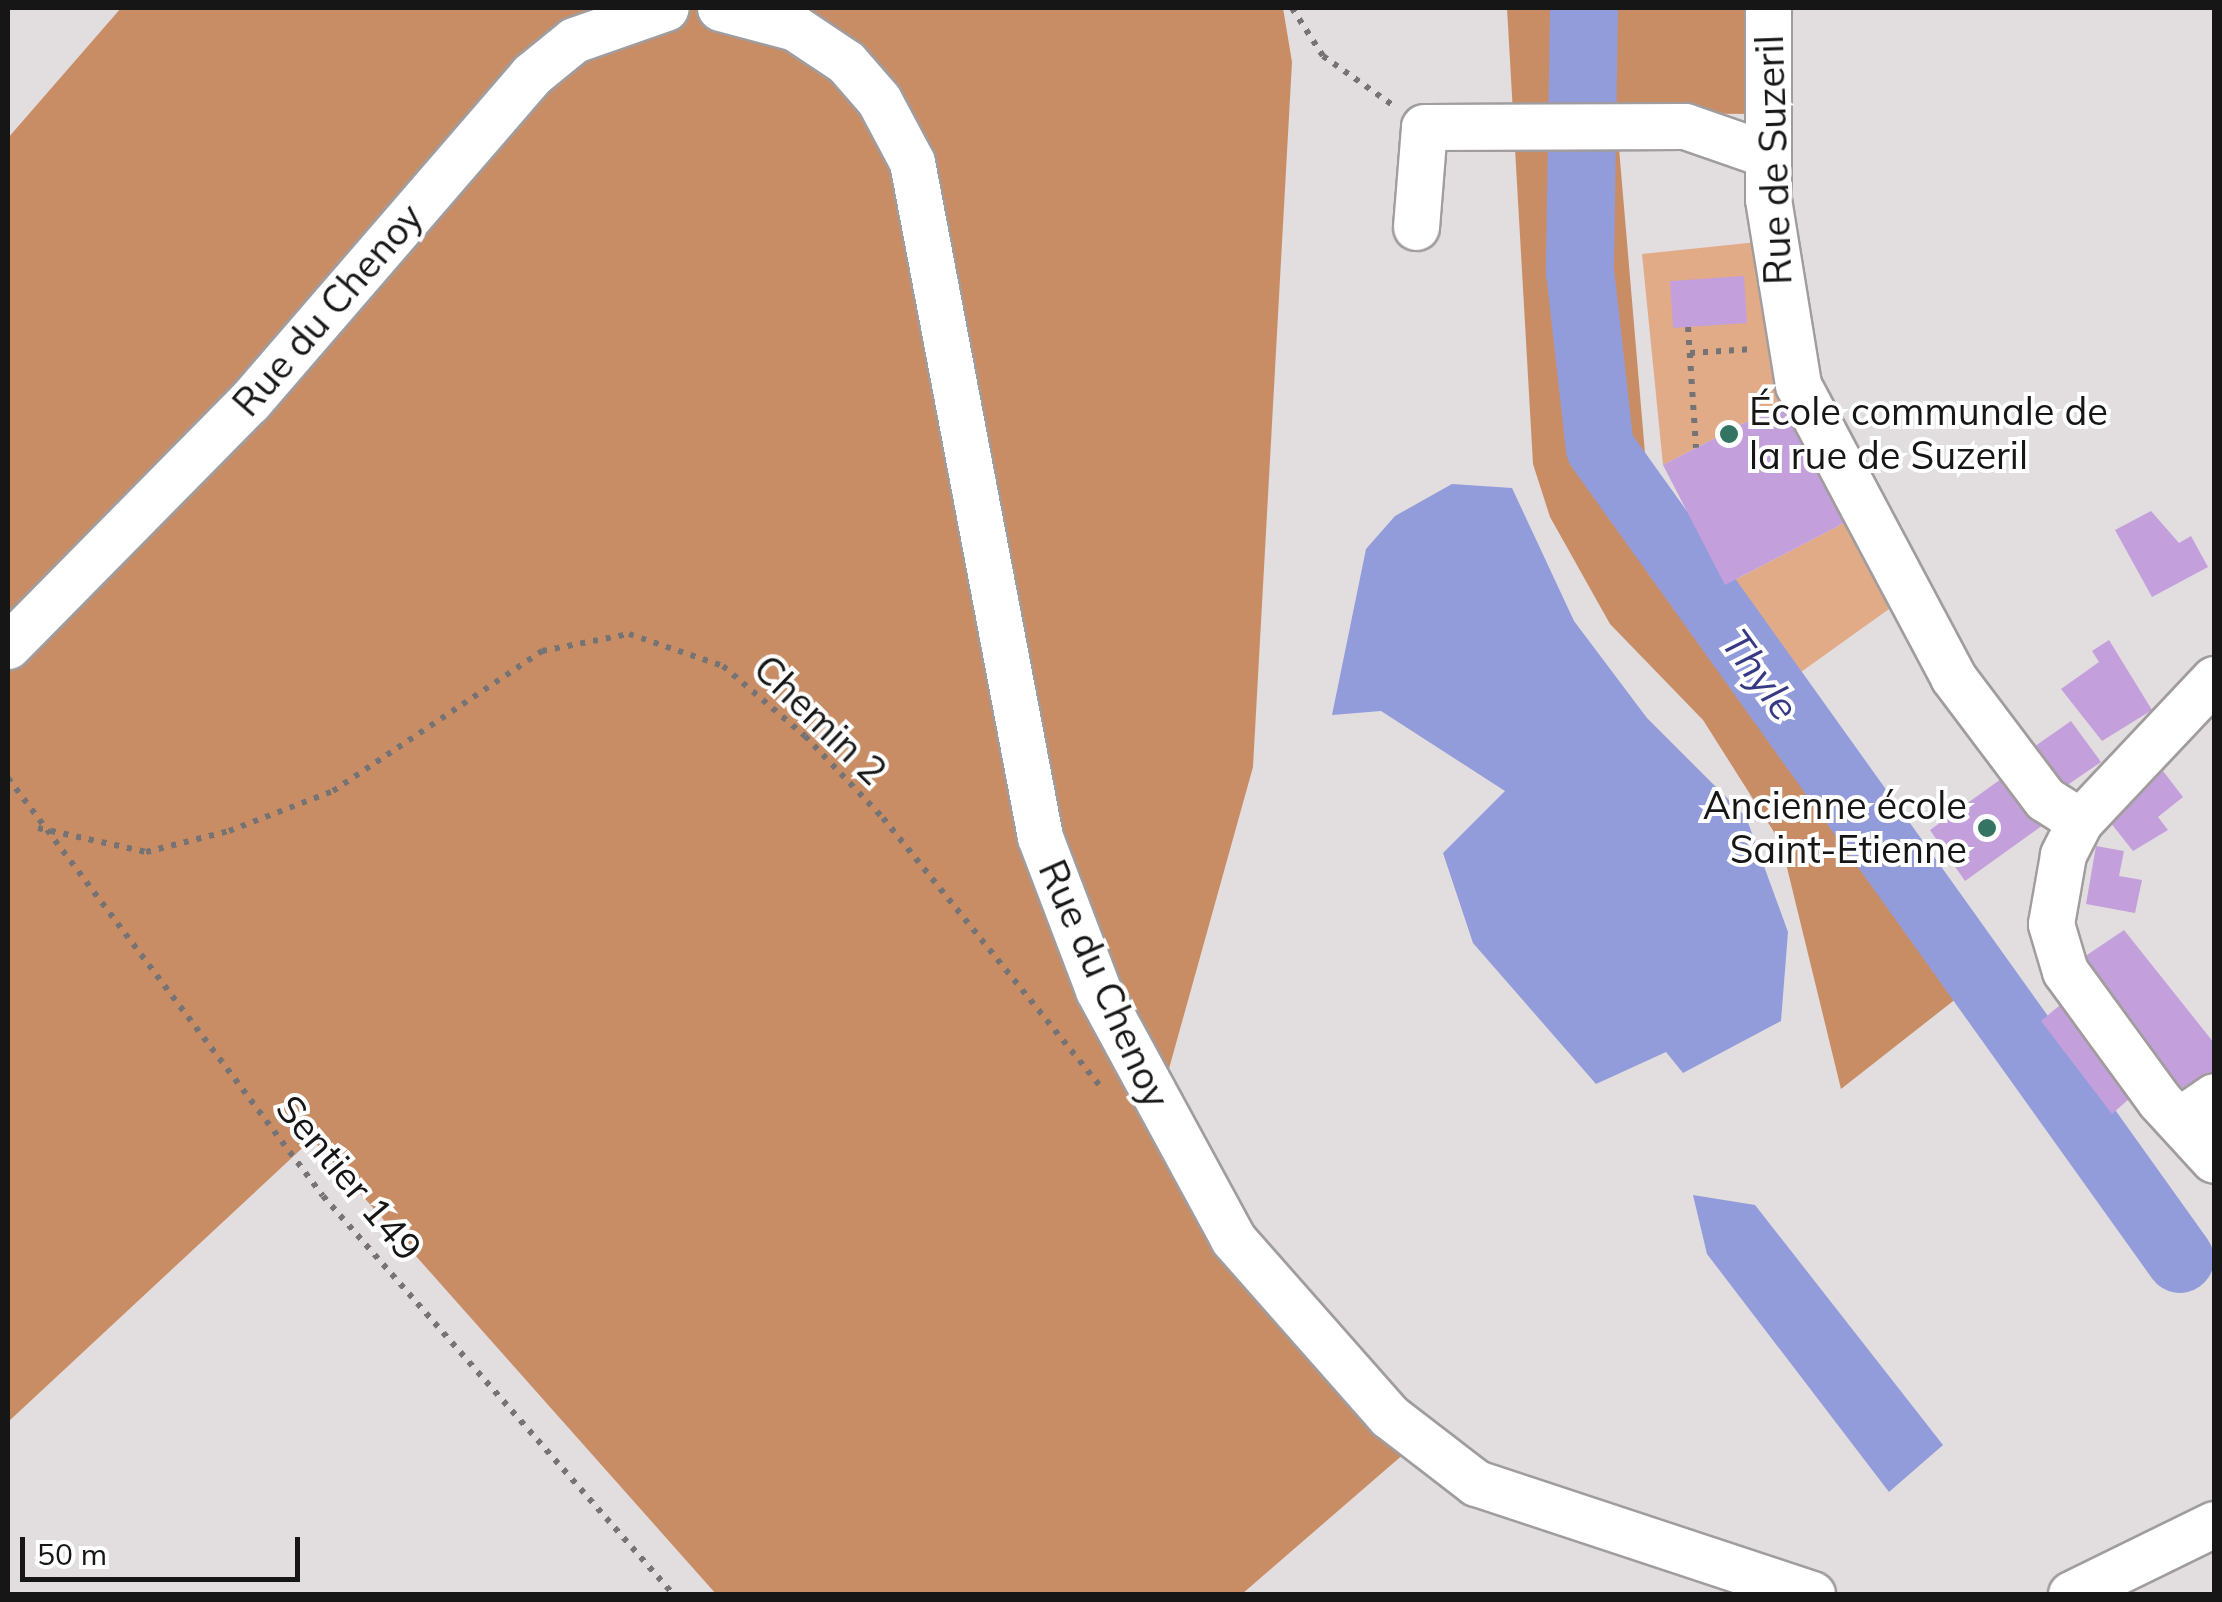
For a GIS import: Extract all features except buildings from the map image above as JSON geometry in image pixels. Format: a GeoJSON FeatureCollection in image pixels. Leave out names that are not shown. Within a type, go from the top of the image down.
{"type":"FeatureCollection","features":[{"type":"Feature","properties":{"kind":"street","name":"Rue du Chenoy"},"geometry":{"type":"LineString","coordinates":[[8,646],[250,402],[531,75],[574,40],[666,8]]}},
{"type":"Feature","properties":{"kind":"street","name":"Rue du Chenoy"},"geometry":{"type":"LineString","coordinates":[[720,8],[795,28],[846,62],[879,100],[912,162],[1040,838],[1098,990],[1233,1239],[1366,1392],[1476,1483],[1812,1594]]}},
{"type":"Feature","properties":{"kind":"street","name":"Rue de Suzeril"},"geometry":{"type":"LineString","coordinates":[[1768,8],[1766,154],[1782,318],[1798,386],[1953,677],[2045,799],[2080,821]]}},
{"type":"Feature","properties":{"kind":"street"},"geometry":{"type":"LineString","coordinates":[[1416,227],[1424,127],[1547,123],[1685,126],[1766,154]]}},
{"type":"Feature","properties":{"kind":"street"},"geometry":{"type":"LineString","coordinates":[[2214,679],[2080,821],[2063,855],[2052,944],[2197,1108],[2214,1160]]}},
{"type":"Feature","properties":{"kind":"street"},"geometry":{"type":"LineString","coordinates":[[2071,1594],[2214,1524]]}},
{"type":"Feature","properties":{"kind":"path"},"geometry":{"type":"LineString","coordinates":[[1292,8],[1323,56],[1424,127]]}},
{"type":"Feature","properties":{"kind":"path"},"geometry":{"type":"LineString","coordinates":[[1688,326],[1696,448]]}},
{"type":"Feature","properties":{"kind":"path"},"geometry":{"type":"LineString","coordinates":[[1690,353],[1761,348]]}},
{"type":"Feature","properties":{"kind":"path","name":"Chemin 2"},"geometry":{"type":"LineString","coordinates":[[38,828],[146,852],[229,832],[333,791],[542,652],[628,634],[723,666],[805,736],[883,818],[1104,1090]]}},
{"type":"Feature","properties":{"kind":"path","name":"Sentier 149"},"geometry":{"type":"LineString","coordinates":[[8,778],[38,828],[324,1196],[674,1594]]}},
{"type":"Feature","properties":{"kind":"shaded area"},"geometry":{"type":"Polygon","coordinates":[[[121,8],[1283,8],[1292,62],[1253,767],[1160,1101],[1287,1324],[1413,1446],[1242,1594],[716,1594],[312,1139],[8,1422],[8,138],[121,8]]]}},
{"type":"Feature","properties":{"kind":"shaded area"},"geometry":{"type":"Polygon","coordinates":[[[1507,8],[1757,8],[1754,114],[1616,113],[1646,465],[1733,631],[1994,969],[1841,1089],[1781,843],[1703,720],[1610,624],[1550,517],[1533,464],[1507,8]]]}},
{"type":"Feature","properties":{"kind":"shaded area"},"geometry":{"type":"Polygon","coordinates":[[[1767,241],[1783,403],[1663,465],[1642,254],[1767,241]]]}},
{"type":"Feature","properties":{"kind":"shaded area"},"geometry":{"type":"Polygon","coordinates":[[[1844,523],[1896,604],[1794,677],[1725,585],[1844,523]]]}},
{"type":"Feature","properties":{"kind":"water"},"geometry":{"type":"Polygon","coordinates":[[[1452,484],[1512,488],[1574,621],[1647,718],[1746,817],[1788,932],[1781,1021],[1683,1073],[1666,1052],[1596,1084],[1473,943],[1443,853],[1505,791],[1381,711],[1332,715],[1366,549],[1395,516],[1452,484]]]}},
{"type":"Feature","properties":{"kind":"water"},"geometry":{"type":"Polygon","coordinates":[[[1693,1195],[1755,1205],[1943,1445],[1889,1492],[1707,1254],[1693,1195]]]}},
{"type":"Feature","properties":{"kind":"waterway","name":"Thyle"},"geometry":{"type":"LineString","coordinates":[[1584,8],[1580,271],[1600,448],[2180,1259]]}},
{"type":"Feature","properties":{"kind":"place","name":"École communale de la rue de Suzeril"},"geometry":{"type":"Point","coordinates":[1729,434]}},
{"type":"Feature","properties":{"kind":"place","name":"Ancienne école Saint-Etienne"},"geometry":{"type":"Point","coordinates":[1987,828]}}]}
